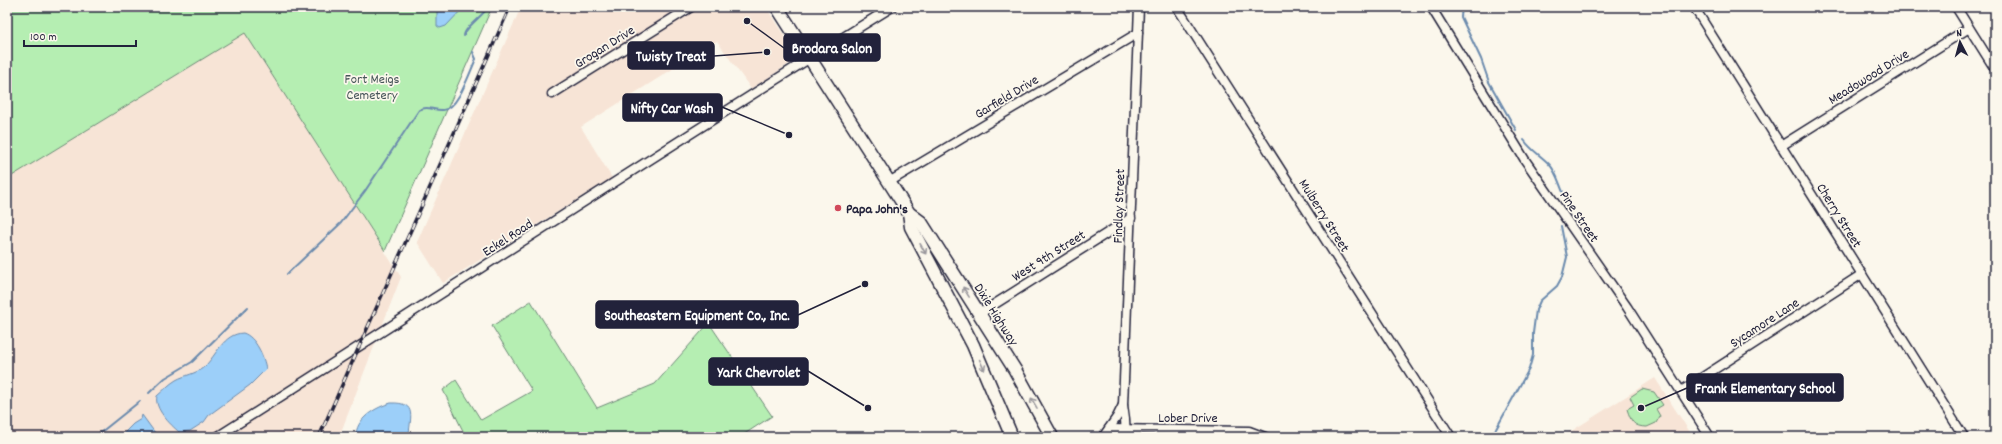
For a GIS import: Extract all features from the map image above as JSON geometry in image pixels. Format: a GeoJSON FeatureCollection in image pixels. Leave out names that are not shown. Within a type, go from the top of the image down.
{"type":"FeatureCollection","features":[{"type":"Feature","properties":{"kind":"main road","name":"Dixie Highway"},"geometry":{"type":"LineString","coordinates":[[777,7],[909,213],[921,222],[1025,386],[1052,437]]}},
{"type":"Feature","properties":{"kind":"main road","name":"Dixie Highway"},"geometry":{"type":"LineString","coordinates":[[909,213],[911,227],[973,345],[1012,437]]}},
{"type":"Feature","properties":{"kind":"street","name":"Grogan Drive"},"geometry":{"type":"LineString","coordinates":[[552,94],[691,7]]}},
{"type":"Feature","properties":{"kind":"street","name":"Eckel Road"},"geometry":{"type":"LineString","coordinates":[[217,437],[381,334],[809,58],[892,7]]}},
{"type":"Feature","properties":{"kind":"street","name":"Findlay Street"},"geometry":{"type":"LineString","coordinates":[[1126,433],[1122,406],[1131,218],[1138,7]]}},
{"type":"Feature","properties":{"kind":"street","name":"Mulberry Street"},"geometry":{"type":"LineString","coordinates":[[1177,7],[1451,437]]}},
{"type":"Feature","properties":{"kind":"street","name":"Pine Street"},"geometry":{"type":"LineString","coordinates":[[1431,7],[1525,160],[1627,307],[1710,437]]}},
{"type":"Feature","properties":{"kind":"street","name":"Cherry Street"},"geometry":{"type":"LineString","coordinates":[[1694,7],[1964,437]]}},
{"type":"Feature","properties":{"kind":"street"},"geometry":{"type":"LineString","coordinates":[[1956,7],[1995,69]]}},
{"type":"Feature","properties":{"kind":"street","name":"Meadowood Drive"},"geometry":{"type":"LineString","coordinates":[[1781,146],[1969,28]]}},
{"type":"Feature","properties":{"kind":"street","name":"Garfield Drive"},"geometry":{"type":"LineString","coordinates":[[889,182],[1138,33]]}},
{"type":"Feature","properties":{"kind":"street","name":"West 9th Street"},"geometry":{"type":"LineString","coordinates":[[979,314],[1131,218]]}},
{"type":"Feature","properties":{"kind":"street","name":"Sycamore Lane"},"geometry":{"type":"LineString","coordinates":[[1681,391],[1862,274]]}},
{"type":"Feature","properties":{"kind":"street","name":"Findlay Street"},"geometry":{"type":"LineString","coordinates":[[1103,437],[1109,430],[1122,406]]}},
{"type":"Feature","properties":{"kind":"street","name":"Lober Drive"},"geometry":{"type":"LineString","coordinates":[[1109,430],[1126,433],[1249,430],[1265,437]]}},
{"type":"Feature","properties":{"kind":"shaded area"},"geometry":{"type":"Polygon","coordinates":[[[521,7],[766,7],[798,58],[751,89],[717,41],[581,127],[612,178],[443,283],[417,242],[521,7]]]}},
{"type":"Feature","properties":{"kind":"shaded area"},"geometry":{"type":"Polygon","coordinates":[[[245,32],[401,277],[339,437],[7,437],[7,179],[245,32]]]}},
{"type":"Feature","properties":{"kind":"shaded area"},"geometry":{"type":"Polygon","coordinates":[[[1655,378],[1693,437],[1562,437],[1655,378]]]}},
{"type":"Feature","properties":{"kind":"green space","name":"Fort Meigs Cemetery"},"geometry":{"type":"Polygon","coordinates":[[[7,7],[492,7],[385,251],[245,33],[7,179],[7,7]]]}},
{"type":"Feature","properties":{"kind":"green space"},"geometry":{"type":"Polygon","coordinates":[[[531,301],[597,408],[655,384],[709,323],[772,416],[740,437],[466,437],[443,390],[456,380],[481,420],[532,391],[492,326],[531,301]]]}},
{"type":"Feature","properties":{"kind":"green space"},"geometry":{"type":"Polygon","coordinates":[[[1642,389],[1654,392],[1663,405],[1656,409],[1660,416],[1656,423],[1647,427],[1639,426],[1633,422],[1627,409],[1634,405],[1630,397],[1642,389]]]}},
{"type":"Feature","properties":{"kind":"water"},"geometry":{"type":"Polygon","coordinates":[[[437,7],[464,7],[446,26],[440,28],[437,26],[437,7]]]}},
{"type":"Feature","properties":{"kind":"water"},"geometry":{"type":"Polygon","coordinates":[[[243,333],[248,335],[259,348],[266,369],[250,385],[209,415],[204,422],[190,431],[179,432],[167,421],[160,411],[157,396],[176,380],[194,373],[204,367],[230,337],[243,333]]]}},
{"type":"Feature","properties":{"kind":"water"},"geometry":{"type":"Polygon","coordinates":[[[391,403],[406,405],[409,409],[411,418],[409,437],[356,437],[359,425],[363,419],[379,407],[391,403]]]}},
{"type":"Feature","properties":{"kind":"water"},"geometry":{"type":"Polygon","coordinates":[[[142,415],[158,437],[120,437],[133,424],[141,419],[142,415]]]}},
{"type":"Feature","properties":{"kind":"waterway"},"geometry":{"type":"LineString","coordinates":[[464,36],[467,29],[488,7]]}},
{"type":"Feature","properties":{"kind":"waterway"},"geometry":{"type":"LineString","coordinates":[[1462,7],[1461,17],[1481,59],[1489,82],[1516,130]]}},
{"type":"Feature","properties":{"kind":"waterway"},"geometry":{"type":"LineString","coordinates":[[287,274],[341,223],[365,191],[419,110],[425,108],[443,110],[454,104],[463,89],[476,59],[473,52]]}},
{"type":"Feature","properties":{"kind":"waterway"},"geometry":{"type":"LineString","coordinates":[[1524,140],[1551,167],[1563,192]]}},
{"type":"Feature","properties":{"kind":"waterway"},"geometry":{"type":"LineString","coordinates":[[1487,437],[1496,429],[1529,369],[1533,355],[1533,333],[1536,310],[1540,301],[1557,286],[1562,277],[1567,257],[1561,226]]}},
{"type":"Feature","properties":{"kind":"waterway"},"geometry":{"type":"LineString","coordinates":[[149,393],[165,378],[192,362],[248,307]]}},
{"type":"Feature","properties":{"kind":"waterway"},"geometry":{"type":"LineString","coordinates":[[95,437],[140,401]]}},
{"type":"Feature","properties":{"kind":"railway"},"geometry":{"type":"LineString","coordinates":[[319,437],[510,7]]}},
{"type":"Feature","properties":{"kind":"place","name":"Brodara Salon"},"geometry":{"type":"Point","coordinates":[747,21]}},
{"type":"Feature","properties":{"kind":"place","name":"Twisty Treat"},"geometry":{"type":"Point","coordinates":[767,52]}},
{"type":"Feature","properties":{"kind":"place","name":"Nifty Car Wash"},"geometry":{"type":"Point","coordinates":[789,135]}},
{"type":"Feature","properties":{"kind":"place","name":"Papa John's"},"geometry":{"type":"Point","coordinates":[838,208]}},
{"type":"Feature","properties":{"kind":"place","name":"Southeastern Equipment Co., Inc."},"geometry":{"type":"Point","coordinates":[865,284]}},
{"type":"Feature","properties":{"kind":"place","name":"Yark Chevrolet"},"geometry":{"type":"Point","coordinates":[868,408]}},
{"type":"Feature","properties":{"kind":"place","name":"Frank Elementary School"},"geometry":{"type":"Point","coordinates":[1641,408]}}]}
